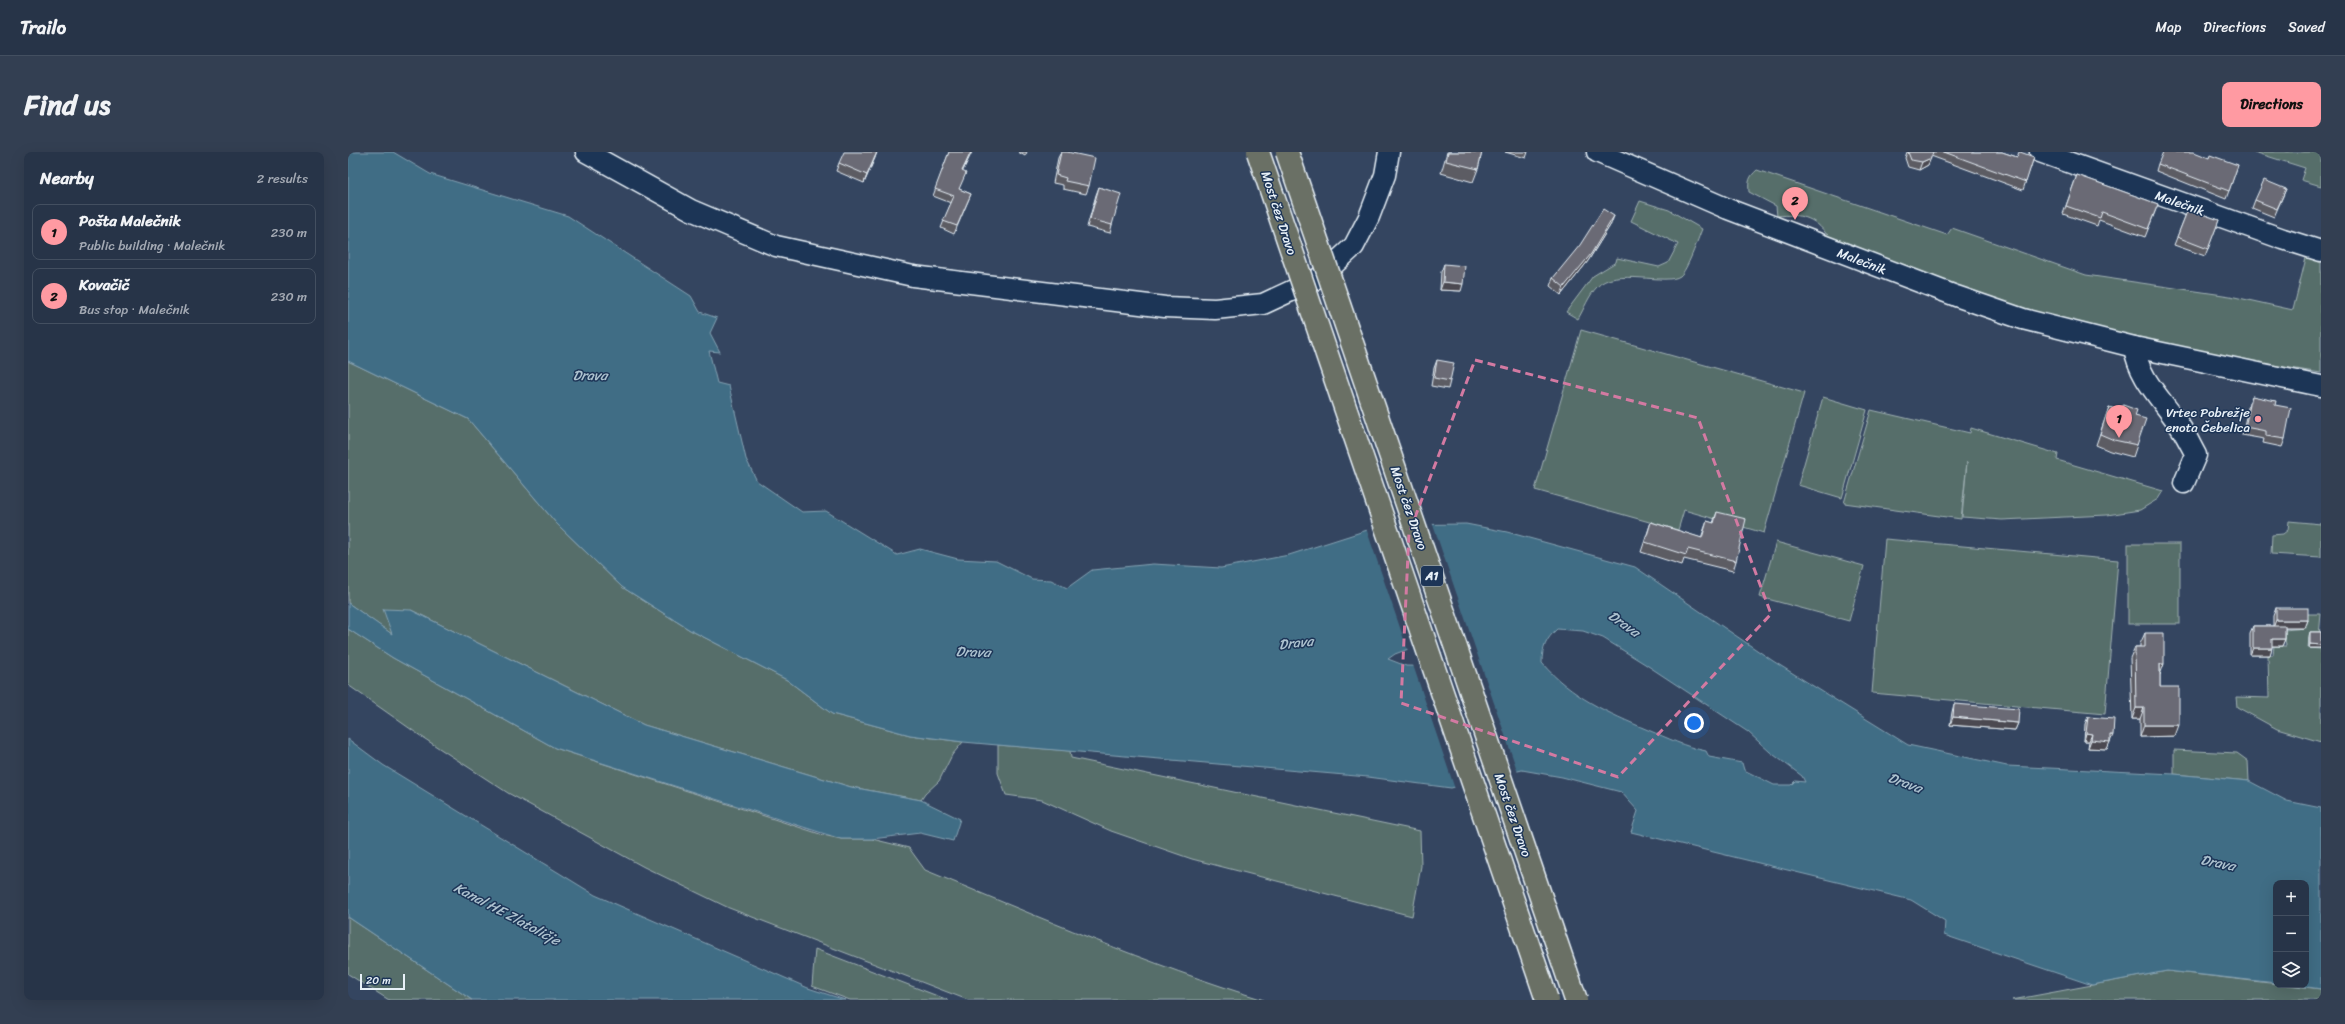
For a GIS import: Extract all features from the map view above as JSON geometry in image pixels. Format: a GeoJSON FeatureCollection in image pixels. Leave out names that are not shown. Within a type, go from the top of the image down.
{"type":"FeatureCollection","features":[{"type":"Feature","properties":{"kind":"highway","name":"Most čez Dravo"},"geometry":{"type":"LineString","coordinates":[[1258,152],[1547,1000]]}},
{"type":"Feature","properties":{"kind":"highway","name":"Most čez Dravo"},"geometry":{"type":"LineString","coordinates":[[1287,152],[1576,1000]]}},
{"type":"Feature","properties":{"kind":"street"},"geometry":{"type":"LineString","coordinates":[[586,152],[691,210],[776,246],[913,276],[1165,307],[1215,309],[1263,304],[1319,278],[1354,246],[1385,175],[1389,152]]}},
{"type":"Feature","properties":{"kind":"street","name":"Malečnik"},"geometry":{"type":"LineString","coordinates":[[1597,152],[1688,193],[1956,296],[2023,319],[2134,347],[2321,386]]}},
{"type":"Feature","properties":{"kind":"street","name":"Malečnik"},"geometry":{"type":"LineString","coordinates":[[2040,152],[2283,239],[2321,251]]}},
{"type":"Feature","properties":{"kind":"street"},"geometry":{"type":"LineString","coordinates":[[2134,347],[2136,361],[2146,381],[2181,428],[2196,455],[2184,483]]}},
{"type":"Feature","properties":{"kind":"highlighted area"},"geometry":{"type":"Polygon","coordinates":[[[1475,360],[1698,418],[1771,614],[1618,777],[1401,703],[1409,533],[1475,360]]]}},
{"type":"Feature","properties":{"kind":"green space"},"geometry":{"type":"Polygon","coordinates":[[[2254,152],[2321,152],[2321,186],[2301,180],[2305,168],[2254,152]]]}},
{"type":"Feature","properties":{"kind":"green space"},"geometry":{"type":"Polygon","coordinates":[[[1757,170],[1947,235],[1952,228],[2086,275],[2230,296],[2293,310],[2307,254],[2321,257],[2321,373],[2132,337],[2070,321],[1948,284],[1828,236],[1823,229],[1812,220],[1793,215],[1777,216],[1776,206],[1749,192],[1750,180],[1752,175],[1757,170]]]}},
{"type":"Feature","properties":{"kind":"green space"},"geometry":{"type":"Polygon","coordinates":[[[1640,201],[1669,210],[1702,229],[1683,273],[1673,279],[1627,277],[1605,281],[1594,290],[1578,319],[1566,312],[1593,276],[1616,262],[1617,258],[1659,267],[1668,263],[1678,244],[1631,221],[1640,201]]]}},
{"type":"Feature","properties":{"kind":"green space"},"geometry":{"type":"Polygon","coordinates":[[[1581,330],[1804,393],[1764,533],[1684,510],[1678,530],[1535,490],[1581,330]]]}},
{"type":"Feature","properties":{"kind":"green space"},"geometry":{"type":"Polygon","coordinates":[[[348,361],[468,419],[556,523],[622,587],[690,630],[787,680],[832,714],[910,735],[963,742],[952,755],[939,781],[925,794],[921,800],[851,787],[644,725],[411,610],[393,635],[348,603],[348,361]]]}},
{"type":"Feature","properties":{"kind":"green space"},"geometry":{"type":"Polygon","coordinates":[[[1823,397],[1867,410],[1842,498],[1798,485],[1823,397]]]}},
{"type":"Feature","properties":{"kind":"green space"},"geometry":{"type":"Polygon","coordinates":[[[1871,410],[1970,433],[1971,428],[2058,454],[2057,460],[2163,491],[2158,499],[2140,510],[2107,515],[2002,520],[1962,517],[1967,462],[1961,519],[1844,503],[1871,410]]]}},
{"type":"Feature","properties":{"kind":"green space"},"geometry":{"type":"Polygon","coordinates":[[[2289,521],[2321,524],[2321,557],[2271,554],[2272,535],[2283,534],[2288,530],[2289,521]]]}},
{"type":"Feature","properties":{"kind":"green space"},"geometry":{"type":"Polygon","coordinates":[[[1885,539],[2118,560],[2105,714],[1872,693],[1885,539]]]}},
{"type":"Feature","properties":{"kind":"green space"},"geometry":{"type":"Polygon","coordinates":[[[1776,542],[1864,566],[1849,621],[1760,597],[1776,542]]]}},
{"type":"Feature","properties":{"kind":"green space"},"geometry":{"type":"Polygon","coordinates":[[[2128,544],[2180,544],[2180,624],[2128,624],[2128,544]]]}},
{"type":"Feature","properties":{"kind":"green space"},"geometry":{"type":"Polygon","coordinates":[[[2306,614],[2321,614],[2319,636],[2309,637],[2308,648],[2321,649],[2321,742],[2277,729],[2237,707],[2236,697],[2269,698],[2268,655],[2273,655],[2274,646],[2286,646],[2284,630],[2306,628],[2306,614]]]}},
{"type":"Feature","properties":{"kind":"green space"},"geometry":{"type":"Polygon","coordinates":[[[348,629],[393,658],[555,748],[823,835],[841,839],[872,839],[909,848],[925,870],[1136,956],[1264,1000],[968,1000],[729,908],[644,867],[508,793],[422,737],[348,685],[348,629]]]}},
{"type":"Feature","properties":{"kind":"green space"},"geometry":{"type":"Polygon","coordinates":[[[998,745],[1070,751],[1071,758],[1420,831],[1421,866],[1412,916],[1192,859],[1111,831],[1042,800],[1006,795],[998,773],[998,745]]]}},
{"type":"Feature","properties":{"kind":"green space"},"geometry":{"type":"Polygon","coordinates":[[[2174,750],[2237,753],[2248,761],[2249,781],[2174,774],[2174,750]]]}},
{"type":"Feature","properties":{"kind":"green space"},"geometry":{"type":"Polygon","coordinates":[[[348,917],[472,1000],[389,1000],[348,974],[348,917]]]}},
{"type":"Feature","properties":{"kind":"green space"},"geometry":{"type":"Polygon","coordinates":[[[815,949],[948,1000],[850,1000],[812,986],[815,949]]]}},
{"type":"Feature","properties":{"kind":"green space"},"geometry":{"type":"Polygon","coordinates":[[[2167,971],[2273,983],[2273,988],[2321,989],[2321,1000],[2012,1000],[2167,971]]]}},
{"type":"Feature","properties":{"kind":"water","name":"Drava"},"geometry":{"type":"Polygon","coordinates":[[[348,152],[393,152],[430,174],[568,216],[691,296],[700,312],[717,318],[710,333],[720,352],[709,351],[717,383],[729,386],[746,459],[757,481],[802,512],[826,511],[897,555],[920,549],[958,559],[996,561],[1032,579],[1051,580],[1067,588],[1092,570],[1153,564],[1221,568],[1289,555],[1383,525],[1466,524],[1507,532],[1635,567],[1773,661],[1908,745],[2007,766],[2174,774],[2249,781],[2287,801],[2321,808],[2321,989],[2309,987],[2309,880],[2273,880],[2273,983],[2167,971],[2092,985],[1944,935],[1945,921],[1911,900],[1631,832],[1638,811],[1621,792],[1562,777],[1522,770],[1451,788],[1368,777],[963,742],[910,735],[832,714],[787,680],[690,630],[622,587],[556,523],[468,419],[348,361],[348,152]],[[1557,629],[1545,644],[1542,663],[1553,675],[1578,695],[1619,717],[1670,739],[1706,751],[1709,757],[1742,763],[1744,770],[1774,785],[1791,785],[1795,781],[1805,782],[1802,776],[1770,752],[1748,732],[1603,638],[1583,631],[1557,629]],[[1419,645],[1395,654],[1388,659],[1406,666],[1462,667],[1457,645],[1419,645]]]}},
{"type":"Feature","properties":{"kind":"water"},"geometry":{"type":"Polygon","coordinates":[[[348,603],[392,634],[383,609],[411,610],[644,725],[851,787],[921,800],[960,819],[953,841],[920,833],[872,839],[841,839],[555,748],[393,658],[348,629],[348,603]]]}},
{"type":"Feature","properties":{"kind":"water","name":"Kanal HE Zlatoličje"},"geometry":{"type":"Polygon","coordinates":[[[348,739],[383,765],[595,895],[808,988],[845,1000],[472,1000],[348,917],[348,739]]]}},
{"type":"Feature","properties":{"kind":"pier"},"geometry":{"type":"Polygon","coordinates":[[[1432,522],[1518,773],[1455,789],[1413,665],[1461,665],[1456,647],[1419,647],[1408,651],[1366,528],[1382,523],[1432,522]]]}},
{"type":"Feature","properties":{"kind":"building"},"geometry":{"type":"Polygon","coordinates":[[[844,152],[877,152],[867,175],[839,163],[844,152]]]}},
{"type":"Feature","properties":{"kind":"building"},"geometry":{"type":"Polygon","coordinates":[[[949,152],[971,152],[962,171],[966,173],[959,189],[971,194],[957,226],[943,221],[954,196],[935,189],[949,152]]]}},
{"type":"Feature","properties":{"kind":"building"},"geometry":{"type":"Polygon","coordinates":[[[1061,152],[1095,158],[1089,186],[1065,181],[1066,178],[1056,175],[1061,152]]]}},
{"type":"Feature","properties":{"kind":"building"},"geometry":{"type":"Polygon","coordinates":[[[1448,152],[1482,152],[1478,169],[1446,161],[1448,152]]]}},
{"type":"Feature","properties":{"kind":"building"},"geometry":{"type":"Polygon","coordinates":[[[1908,152],[1933,152],[1931,158],[1922,162],[1911,160],[1908,152]]]}},
{"type":"Feature","properties":{"kind":"building"},"geometry":{"type":"Polygon","coordinates":[[[1944,152],[2002,152],[2017,157],[2020,152],[2034,157],[2026,182],[1944,152]]]}},
{"type":"Feature","properties":{"kind":"building"},"geometry":{"type":"Polygon","coordinates":[[[2163,152],[2194,152],[2209,158],[2210,155],[2238,165],[2229,191],[2158,164],[2163,152]]]}},
{"type":"Feature","properties":{"kind":"building"},"geometry":{"type":"Polygon","coordinates":[[[2077,175],[2158,204],[2148,229],[2102,212],[2100,218],[2066,206],[2077,175]]]}},
{"type":"Feature","properties":{"kind":"building"},"geometry":{"type":"Polygon","coordinates":[[[2264,180],[2286,189],[2277,209],[2255,200],[2264,180]]]}},
{"type":"Feature","properties":{"kind":"building"},"geometry":{"type":"Polygon","coordinates":[[[1099,187],[1121,194],[1112,225],[1090,219],[1099,187]]]}},
{"type":"Feature","properties":{"kind":"building"},"geometry":{"type":"Polygon","coordinates":[[[1603,209],[1614,216],[1591,254],[1564,287],[1553,278],[1580,245],[1603,209]]]}},
{"type":"Feature","properties":{"kind":"building"},"geometry":{"type":"Polygon","coordinates":[[[2188,209],[2219,220],[2208,249],[2177,237],[2188,209]]]}},
{"type":"Feature","properties":{"kind":"building"},"geometry":{"type":"Polygon","coordinates":[[[1444,264],[1465,266],[1463,284],[1443,282],[1444,264]]]}},
{"type":"Feature","properties":{"kind":"building"},"geometry":{"type":"Polygon","coordinates":[[[1437,360],[1454,363],[1450,381],[1434,378],[1437,360]]]}},
{"type":"Feature","properties":{"kind":"building"},"geometry":{"type":"Polygon","coordinates":[[[2252,396],[2276,401],[2275,405],[2291,408],[2285,439],[2266,436],[2266,431],[2245,427],[2252,396]]]}},
{"type":"Feature","properties":{"kind":"building"},"geometry":{"type":"Polygon","coordinates":[[[2123,405],[2137,410],[2135,416],[2146,419],[2137,445],[2114,440],[2100,434],[2109,407],[2122,411],[2123,405]]]}},
{"type":"Feature","properties":{"kind":"building"},"geometry":{"type":"Polygon","coordinates":[[[1717,512],[1746,519],[1736,561],[1688,549],[1686,555],[1645,542],[1651,522],[1702,538],[1707,521],[1714,523],[1717,512]]]}},
{"type":"Feature","properties":{"kind":"building"},"geometry":{"type":"Polygon","coordinates":[[[2276,608],[2308,608],[2308,620],[2276,620],[2276,608]]]}},
{"type":"Feature","properties":{"kind":"building"},"geometry":{"type":"Polygon","coordinates":[[[2253,626],[2285,626],[2285,639],[2272,639],[2272,648],[2253,648],[2253,626]]]}},
{"type":"Feature","properties":{"kind":"building"},"geometry":{"type":"Polygon","coordinates":[[[2310,632],[2321,632],[2321,645],[2310,644],[2310,632]]]}},
{"type":"Feature","properties":{"kind":"building"},"geometry":{"type":"Polygon","coordinates":[[[2145,633],[2164,633],[2164,664],[2160,664],[2160,687],[2179,687],[2179,725],[2144,725],[2144,708],[2136,708],[2135,647],[2145,647],[2145,633]]]}},
{"type":"Feature","properties":{"kind":"building"},"geometry":{"type":"Polygon","coordinates":[[[1954,704],[2019,709],[2018,723],[1953,717],[1954,704]]]}},
{"type":"Feature","properties":{"kind":"building"},"geometry":{"type":"Polygon","coordinates":[[[2088,717],[2114,719],[2113,735],[2110,735],[2110,742],[2091,740],[2092,734],[2086,733],[2088,717]]]}},
{"type":"Feature","properties":{"kind":"place","name":"Kovačič"},"geometry":{"type":"Point","coordinates":[1795,220]}},
{"type":"Feature","properties":{"kind":"place","name":"Vrtec Pobrežje enota Čebelica"},"geometry":{"type":"Point","coordinates":[2258,419]}},
{"type":"Feature","properties":{"kind":"place","name":"Pošta Malečnik"},"geometry":{"type":"Point","coordinates":[2119,438]}}]}
